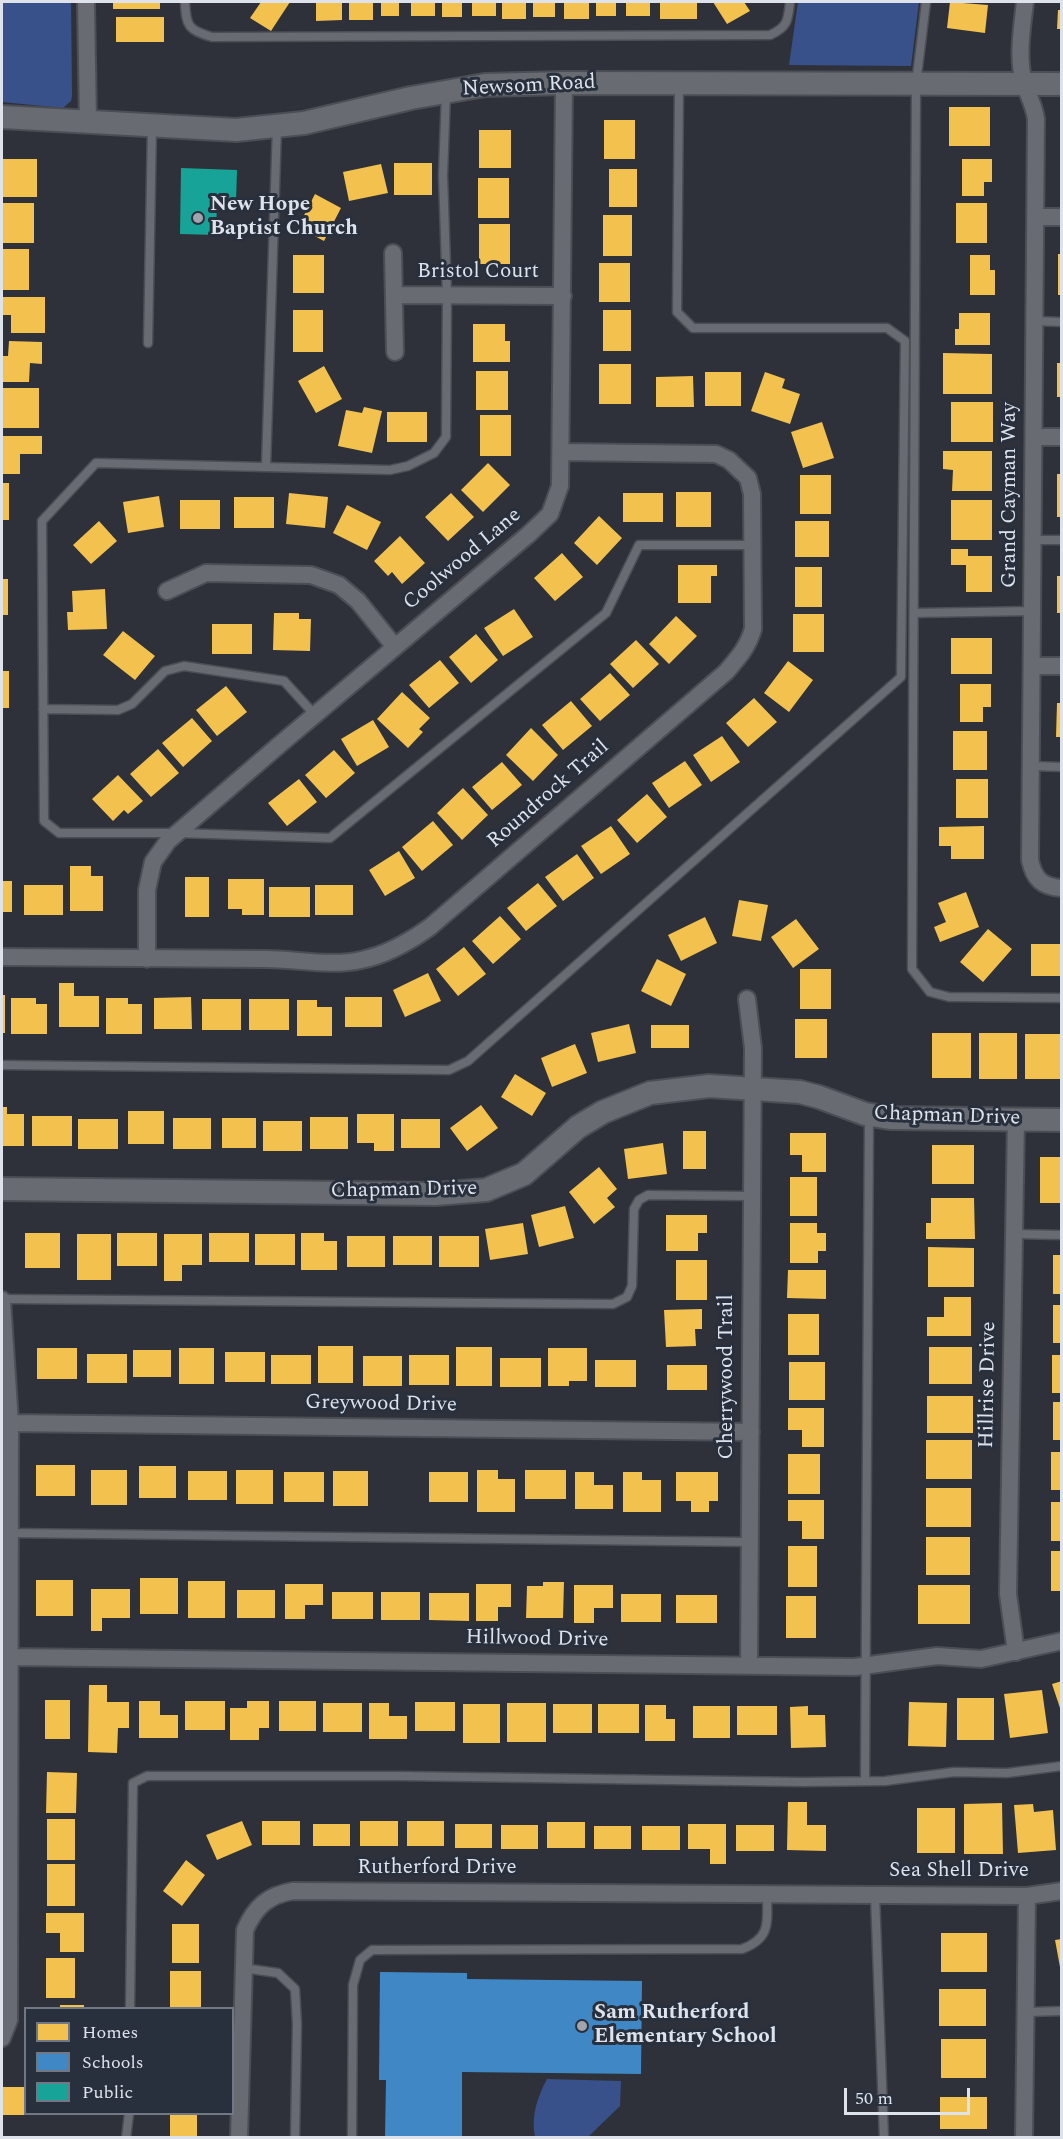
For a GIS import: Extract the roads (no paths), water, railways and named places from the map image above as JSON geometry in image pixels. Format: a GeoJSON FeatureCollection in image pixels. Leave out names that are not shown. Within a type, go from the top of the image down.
{"type":"FeatureCollection","features":[{"type":"Feature","properties":{"kind":"street"},"geometry":{"type":"LineString","coordinates":[[86,2],[88,122]]}},
{"type":"Feature","properties":{"kind":"street","name":"Grand Cayman Way"},"geometry":{"type":"LineString","coordinates":[[1025,2],[1021,49],[1024,84],[1035,106],[1036,119],[1030,860],[1038,880],[1049,887],[1062,888]]}},
{"type":"Feature","properties":{"kind":"street","name":"Newsom Road"},"geometry":{"type":"LineString","coordinates":[[2,117],[236,130],[303,123],[411,98],[485,85],[564,83],[1062,84]]}},
{"type":"Feature","properties":{"kind":"street","name":"Coolwood Lane"},"geometry":{"type":"LineString","coordinates":[[147,959],[147,890],[153,862],[168,841],[550,514],[560,486],[564,83]]}},
{"type":"Feature","properties":{"kind":"street"},"geometry":{"type":"LineString","coordinates":[[1036,217],[1062,217]]}},
{"type":"Feature","properties":{"kind":"street","name":"Bristol Court"},"geometry":{"type":"LineString","coordinates":[[393,253],[395,352]]}},
{"type":"Feature","properties":{"kind":"street","name":"Bristol Court"},"geometry":{"type":"LineString","coordinates":[[394,295],[563,296]]}},
{"type":"Feature","properties":{"kind":"street"},"geometry":{"type":"LineString","coordinates":[[1034,437],[1062,437]]}},
{"type":"Feature","properties":{"kind":"street","name":"Roundrock Trail"},"geometry":{"type":"LineString","coordinates":[[2,957],[281,959],[343,962],[360,961],[385,953],[409,942],[430,927],[726,672],[741,655],[750,640],[753,629],[752,494],[748,478],[729,460],[716,454],[561,452]]}},
{"type":"Feature","properties":{"kind":"street"},"geometry":{"type":"LineString","coordinates":[[167,591],[206,573],[311,575],[339,585],[358,601],[395,647]]}},
{"type":"Feature","properties":{"kind":"street"},"geometry":{"type":"LineString","coordinates":[[1033,666],[1062,666]]}},
{"type":"Feature","properties":{"kind":"street","name":"Cherrywood Trail"},"geometry":{"type":"LineString","coordinates":[[747,999],[753,1048],[749,1665]]}},
{"type":"Feature","properties":{"kind":"street","name":"Chapman Drive"},"geometry":{"type":"LineString","coordinates":[[2,1189],[435,1194],[486,1190],[524,1174],[578,1127],[603,1112],[650,1093],[710,1086],[800,1092],[869,1115],[890,1118],[1062,1120]]}},
{"type":"Feature","properties":{"kind":"street","name":"Hillrise Drive"},"geometry":{"type":"LineString","coordinates":[[1016,1119],[1008,1594],[1016,1652]]}},
{"type":"Feature","properties":{"kind":"street"},"geometry":{"type":"LineString","coordinates":[[2,1299],[10,1423],[9,2020],[2,2038]]}},
{"type":"Feature","properties":{"kind":"street","name":"Greywood Drive"},"geometry":{"type":"LineString","coordinates":[[10,1423],[751,1432]]}},
{"type":"Feature","properties":{"kind":"street","name":"Hillwood Drive"},"geometry":{"type":"LineString","coordinates":[[10,1657],[866,1666],[937,1656],[981,1659],[1062,1641]]}},
{"type":"Feature","properties":{"kind":"street","name":"Rutherford Drive"},"geometry":{"type":"LineString","coordinates":[[239,2138],[245,1930],[252,1914],[262,1902],[279,1893],[293,1890],[856,1894]]}},
{"type":"Feature","properties":{"kind":"street","name":"Sea Shell Drive"},"geometry":{"type":"LineString","coordinates":[[856,1894],[1027,1896],[1062,1891]]}},
{"type":"Feature","properties":{"kind":"street"},"geometry":{"type":"LineString","coordinates":[[1024,2138],[1027,1896]]}},
{"type":"Feature","properties":{"kind":"lane"},"geometry":{"type":"LineString","coordinates":[[185,2],[185,20],[189,26],[197,33],[223,37],[770,35],[780,31],[787,22],[790,2]]}},
{"type":"Feature","properties":{"kind":"lane"},"geometry":{"type":"LineString","coordinates":[[926,2],[916,84],[912,969],[930,992],[949,997],[1062,998]]}},
{"type":"Feature","properties":{"kind":"lane"},"geometry":{"type":"LineString","coordinates":[[2,1065],[449,1070],[468,1061],[901,677],[905,341],[887,328],[693,328],[677,312],[679,83]]}},
{"type":"Feature","properties":{"kind":"lane"},"geometry":{"type":"LineString","coordinates":[[446,92],[443,175],[447,296],[446,437],[434,453],[408,466],[390,470],[96,463],[42,521],[44,821],[59,833],[178,833],[330,838],[606,613],[639,545],[752,545]]}},
{"type":"Feature","properties":{"kind":"lane"},"geometry":{"type":"LineString","coordinates":[[148,343],[152,126]]}},
{"type":"Feature","properties":{"kind":"lane"},"geometry":{"type":"LineString","coordinates":[[266,467],[277,126]]}},
{"type":"Feature","properties":{"kind":"lane"},"geometry":{"type":"LineString","coordinates":[[1035,321],[1062,321]]}},
{"type":"Feature","properties":{"kind":"lane"},"geometry":{"type":"LineString","coordinates":[[1034,540],[1062,540]]}},
{"type":"Feature","properties":{"kind":"lane"},"geometry":{"type":"LineString","coordinates":[[914,613],[1033,611]]}},
{"type":"Feature","properties":{"kind":"lane"},"geometry":{"type":"LineString","coordinates":[[43,709],[118,710],[132,704],[165,671],[184,666],[284,681],[315,715]]}},
{"type":"Feature","properties":{"kind":"lane"},"geometry":{"type":"LineString","coordinates":[[1032,766],[1062,767]]}},
{"type":"Feature","properties":{"kind":"lane"},"geometry":{"type":"LineString","coordinates":[[866,1781],[869,1115]]}},
{"type":"Feature","properties":{"kind":"lane"},"geometry":{"type":"LineString","coordinates":[[2,1299],[613,1304],[627,1297],[632,1286],[634,1209],[639,1200],[648,1195],[751,1196]]}},
{"type":"Feature","properties":{"kind":"lane"},"geometry":{"type":"LineString","coordinates":[[1014,1234],[1062,1235]]}},
{"type":"Feature","properties":{"kind":"lane"},"geometry":{"type":"LineString","coordinates":[[10,1533],[750,1542]]}},
{"type":"Feature","properties":{"kind":"lane"},"geometry":{"type":"LineString","coordinates":[[130,2007],[133,1783],[147,1776],[399,1776],[803,1782],[885,1781],[954,1772],[1007,1773],[1062,1766]]}},
{"type":"Feature","properties":{"kind":"lane"},"geometry":{"type":"LineString","coordinates":[[352,2138],[353,1985],[360,1960],[365,1954],[372,1950],[742,1949],[761,1940],[765,1932],[767,1894]]}},
{"type":"Feature","properties":{"kind":"lane"},"geometry":{"type":"LineString","coordinates":[[875,1895],[884,2138]]}},
{"type":"Feature","properties":{"kind":"lane"},"geometry":{"type":"LineString","coordinates":[[243,1968],[278,1973],[295,1989],[297,2024],[295,2138]]}},
{"type":"Feature","properties":{"kind":"lane"},"geometry":{"type":"LineString","coordinates":[[1026,2012],[1062,2011]]}},
{"type":"Feature","properties":{"kind":"lane"},"geometry":{"type":"LineString","coordinates":[[126,2138],[129,2115]]}},
{"type":"Feature","properties":{"kind":"place","name":"New Hope Baptist Church"},"geometry":{"type":"Point","coordinates":[198,218]}},
{"type":"Feature","properties":{"kind":"place","name":"Sam Rutherford Elementary School"},"geometry":{"type":"Point","coordinates":[582,2026]}}]}
